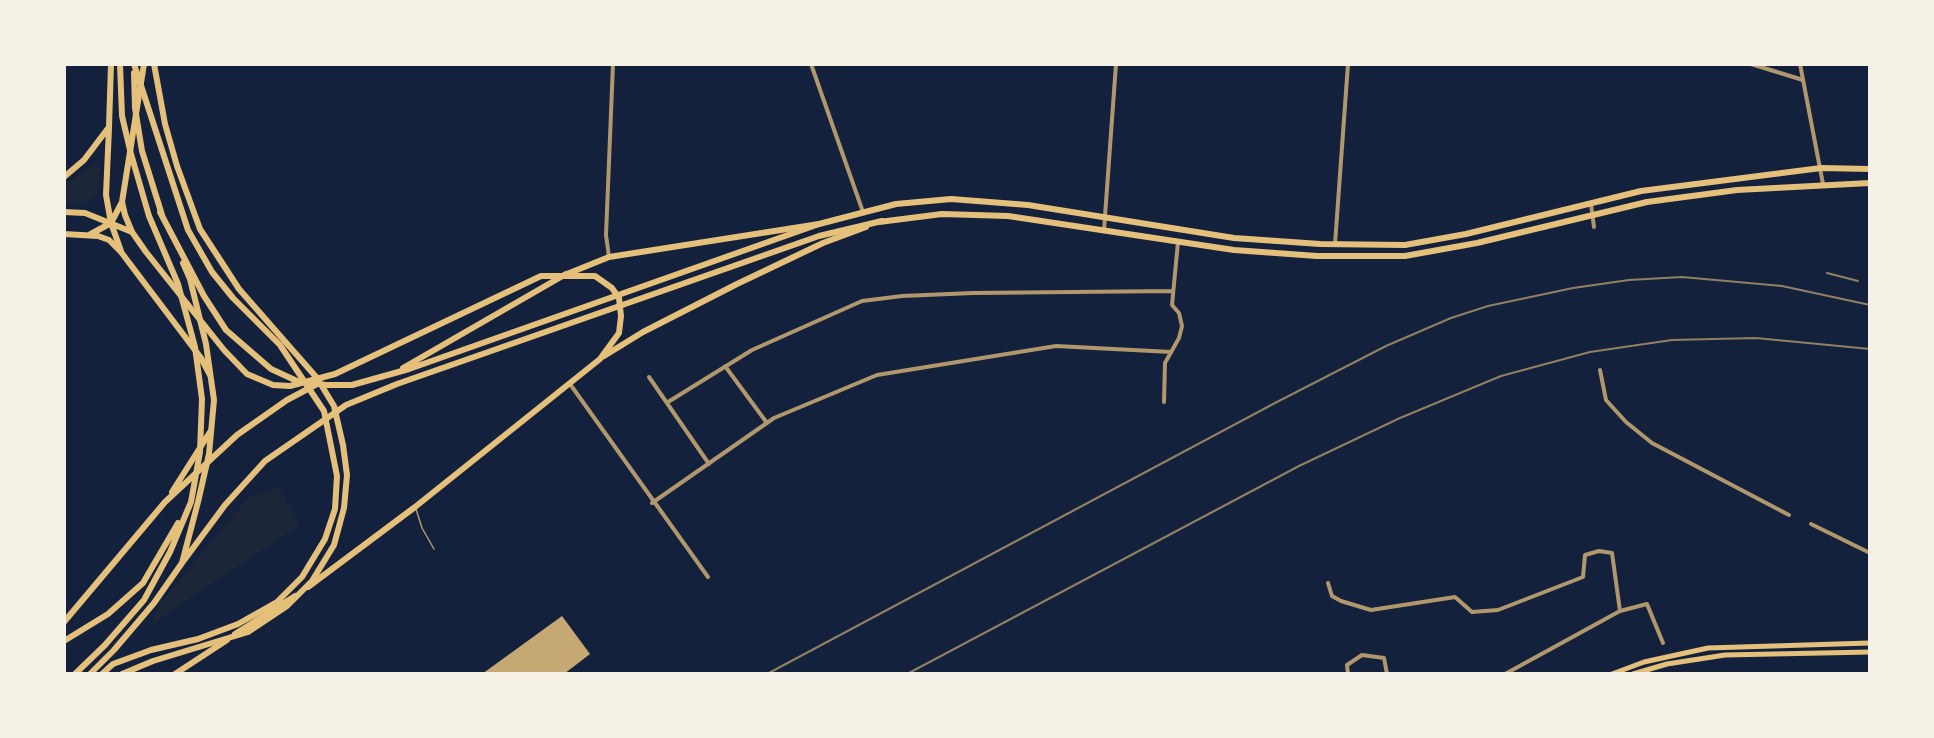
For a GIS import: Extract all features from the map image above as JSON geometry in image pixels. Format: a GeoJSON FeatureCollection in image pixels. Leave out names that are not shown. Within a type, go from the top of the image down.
{"type":"FeatureCollection","features":[{"type":"Feature","properties":{"kind":"main road"},"geometry":{"type":"LineString","coordinates":[[111,64],[106,195],[111,223],[122,252]]}},
{"type":"Feature","properties":{"kind":"main road"},"geometry":{"type":"LineString","coordinates":[[75,674],[105,645],[144,600],[191,502],[200,452],[202,399],[195,347],[178,284],[149,216],[131,154],[122,116],[120,64]]}},
{"type":"Feature","properties":{"kind":"main road"},"geometry":{"type":"LineString","coordinates":[[134,64],[135,108],[142,151],[160,212],[190,279],[206,344],[214,400],[209,454],[182,563]]}},
{"type":"Feature","properties":{"kind":"main road"},"geometry":{"type":"LineString","coordinates":[[102,674],[113,664],[151,650],[198,639],[238,624],[277,602],[302,577],[325,539],[335,509],[337,476],[324,411],[279,345],[233,298],[213,272],[188,230],[134,64]]}},
{"type":"Feature","properties":{"kind":"main road"},"geometry":{"type":"LineString","coordinates":[[88,235],[111,223],[122,202],[144,64]]}},
{"type":"Feature","properties":{"kind":"main road"},"geometry":{"type":"LineString","coordinates":[[122,674],[153,661],[248,632],[287,606],[312,581],[334,545],[344,508],[347,475],[334,406],[317,378],[239,289],[200,229],[177,166],[154,64]]}},
{"type":"Feature","properties":{"kind":"main road"},"geometry":{"type":"LineString","coordinates":[[64,177],[84,160],[109,127]]}},
{"type":"Feature","properties":{"kind":"main road"},"geometry":{"type":"LineString","coordinates":[[160,212],[204,297],[226,330],[270,369],[297,381],[326,386],[352,385],[392,374],[819,224],[896,204],[951,199],[1028,205],[1234,238],[1335,244],[1406,245],[1466,234],[1590,201],[1641,191],[1821,168],[1869,169]]}},
{"type":"Feature","properties":{"kind":"main road"},"geometry":{"type":"LineString","coordinates":[[90,674],[154,603],[225,505],[265,461],[346,405],[397,384],[819,236],[882,221],[942,214],[1008,216],[1234,250],[1317,256],[1405,256],[1477,243],[1647,202],[1726,191],[1823,183],[1869,183]]}},
{"type":"Feature","properties":{"kind":"main road"},"geometry":{"type":"LineString","coordinates":[[122,202],[132,232],[224,351],[247,374],[273,385],[290,386],[335,374]]}},
{"type":"Feature","properties":{"kind":"main road"},"geometry":{"type":"LineString","coordinates":[[64,212],[85,213],[132,232]]}},
{"type":"Feature","properties":{"kind":"main road"},"geometry":{"type":"LineString","coordinates":[[175,674],[308,588],[415,507],[600,359],[644,332],[737,284],[823,243],[882,221]]}},
{"type":"Feature","properties":{"kind":"main road"},"geometry":{"type":"LineString","coordinates":[[392,374],[576,268],[609,257],[819,224]]}},
{"type":"Feature","properties":{"kind":"main road"},"geometry":{"type":"LineString","coordinates":[[64,234],[98,236],[109,240],[122,252],[201,358],[210,374],[214,407],[209,435],[165,502],[64,622]]}},
{"type":"Feature","properties":{"kind":"main road"},"geometry":{"type":"LineString","coordinates":[[165,502],[237,435],[287,400],[335,374],[528,280],[541,276],[566,274],[599,278],[612,288],[619,298],[621,316],[619,333],[600,359]]}},
{"type":"Feature","properties":{"kind":"main road"},"geometry":{"type":"LineString","coordinates":[[64,641],[108,614],[143,583],[167,550]]}},
{"type":"Feature","properties":{"kind":"main road"},"geometry":{"type":"LineString","coordinates":[[1612,674],[1652,660],[1708,648],[1869,643]]}},
{"type":"Feature","properties":{"kind":"main road"},"geometry":{"type":"LineString","coordinates":[[1633,674],[1677,662],[1725,655],[1869,652]]}},
{"type":"Feature","properties":{"kind":"street"},"geometry":{"type":"LineString","coordinates":[[609,257],[606,235],[614,64]]}},
{"type":"Feature","properties":{"kind":"street"},"geometry":{"type":"LineString","coordinates":[[811,64],[863,212]]}},
{"type":"Feature","properties":{"kind":"street"},"geometry":{"type":"LineString","coordinates":[[1104,231],[1116,64]]}},
{"type":"Feature","properties":{"kind":"street"},"geometry":{"type":"LineString","coordinates":[[1335,244],[1348,64]]}},
{"type":"Feature","properties":{"kind":"street"},"geometry":{"type":"LineString","coordinates":[[1751,64],[1803,80]]}},
{"type":"Feature","properties":{"kind":"street"},"geometry":{"type":"LineString","coordinates":[[1800,64],[1823,183]]}},
{"type":"Feature","properties":{"kind":"street"},"geometry":{"type":"LineString","coordinates":[[1590,201],[1594,227]]}},
{"type":"Feature","properties":{"kind":"street"},"geometry":{"type":"LineString","coordinates":[[1164,402],[1165,363],[1179,338],[1182,326],[1179,313],[1172,305],[1178,242]]}},
{"type":"Feature","properties":{"kind":"street"},"geometry":{"type":"LineString","coordinates":[[668,402],[752,350],[862,301],[902,296],[973,293],[1172,291]]}},
{"type":"Feature","properties":{"kind":"street"},"geometry":{"type":"LineString","coordinates":[[652,503],[767,423],[877,375],[1056,346],[1172,352]]}},
{"type":"Feature","properties":{"kind":"street"},"geometry":{"type":"LineString","coordinates":[[724,366],[767,423]]}},
{"type":"Feature","properties":{"kind":"street"},"geometry":{"type":"LineString","coordinates":[[1600,370],[1606,400],[1626,422],[1652,443],[1789,515]]}},
{"type":"Feature","properties":{"kind":"street"},"geometry":{"type":"LineString","coordinates":[[649,377],[709,464]]}},
{"type":"Feature","properties":{"kind":"street"},"geometry":{"type":"LineString","coordinates":[[569,383],[652,503],[708,578]]}},
{"type":"Feature","properties":{"kind":"street"},"geometry":{"type":"LineString","coordinates":[[1810,524],[1869,553]]}},
{"type":"Feature","properties":{"kind":"street"},"geometry":{"type":"LineString","coordinates":[[1328,583],[1332,596],[1341,602],[1371,610],[1455,597],[1472,612],[1498,610],[1584,577],[1585,555],[1599,551],[1612,553],[1620,611]]}},
{"type":"Feature","properties":{"kind":"street"},"geometry":{"type":"LineString","coordinates":[[1505,674],[1620,611],[1647,604],[1663,643]]}},
{"type":"Feature","properties":{"kind":"street"},"geometry":{"type":"LineString","coordinates":[[1348,674],[1347,665],[1362,655],[1384,658],[1388,674]]}},
{"type":"Feature","properties":{"kind":"lane"},"geometry":{"type":"LineString","coordinates":[[415,507],[422,528],[434,549]]}},
{"type":"Feature","properties":{"kind":"shaded area"},"geometry":{"type":"Polygon","coordinates":[[[97,163],[100,168],[98,194],[85,204],[65,203],[65,184],[97,163]]]}},
{"type":"Feature","properties":{"kind":"shaded area"},"geometry":{"type":"Polygon","coordinates":[[[279,487],[300,525],[152,624],[159,605],[248,498],[279,487]]]}},
{"type":"Feature","properties":{"kind":"building"},"geometry":{"type":"Polygon","coordinates":[[[562,616],[590,654],[564,674],[482,674],[562,616]]]}},
{"type":"Feature","properties":{"kind":"railway"},"geometry":{"type":"LineString","coordinates":[[1827,273],[1858,281]]}},
{"type":"Feature","properties":{"kind":"railway"},"geometry":{"type":"LineString","coordinates":[[767,674],[1275,403],[1386,346],[1451,318],[1488,306],[1573,288],[1629,280],[1682,277],[1782,286],[1870,305]]}},
{"type":"Feature","properties":{"kind":"railway"},"geometry":{"type":"LineString","coordinates":[[907,674],[1299,466],[1400,418],[1501,376],[1590,352],[1672,340],[1756,338],[1870,349]]}}]}
